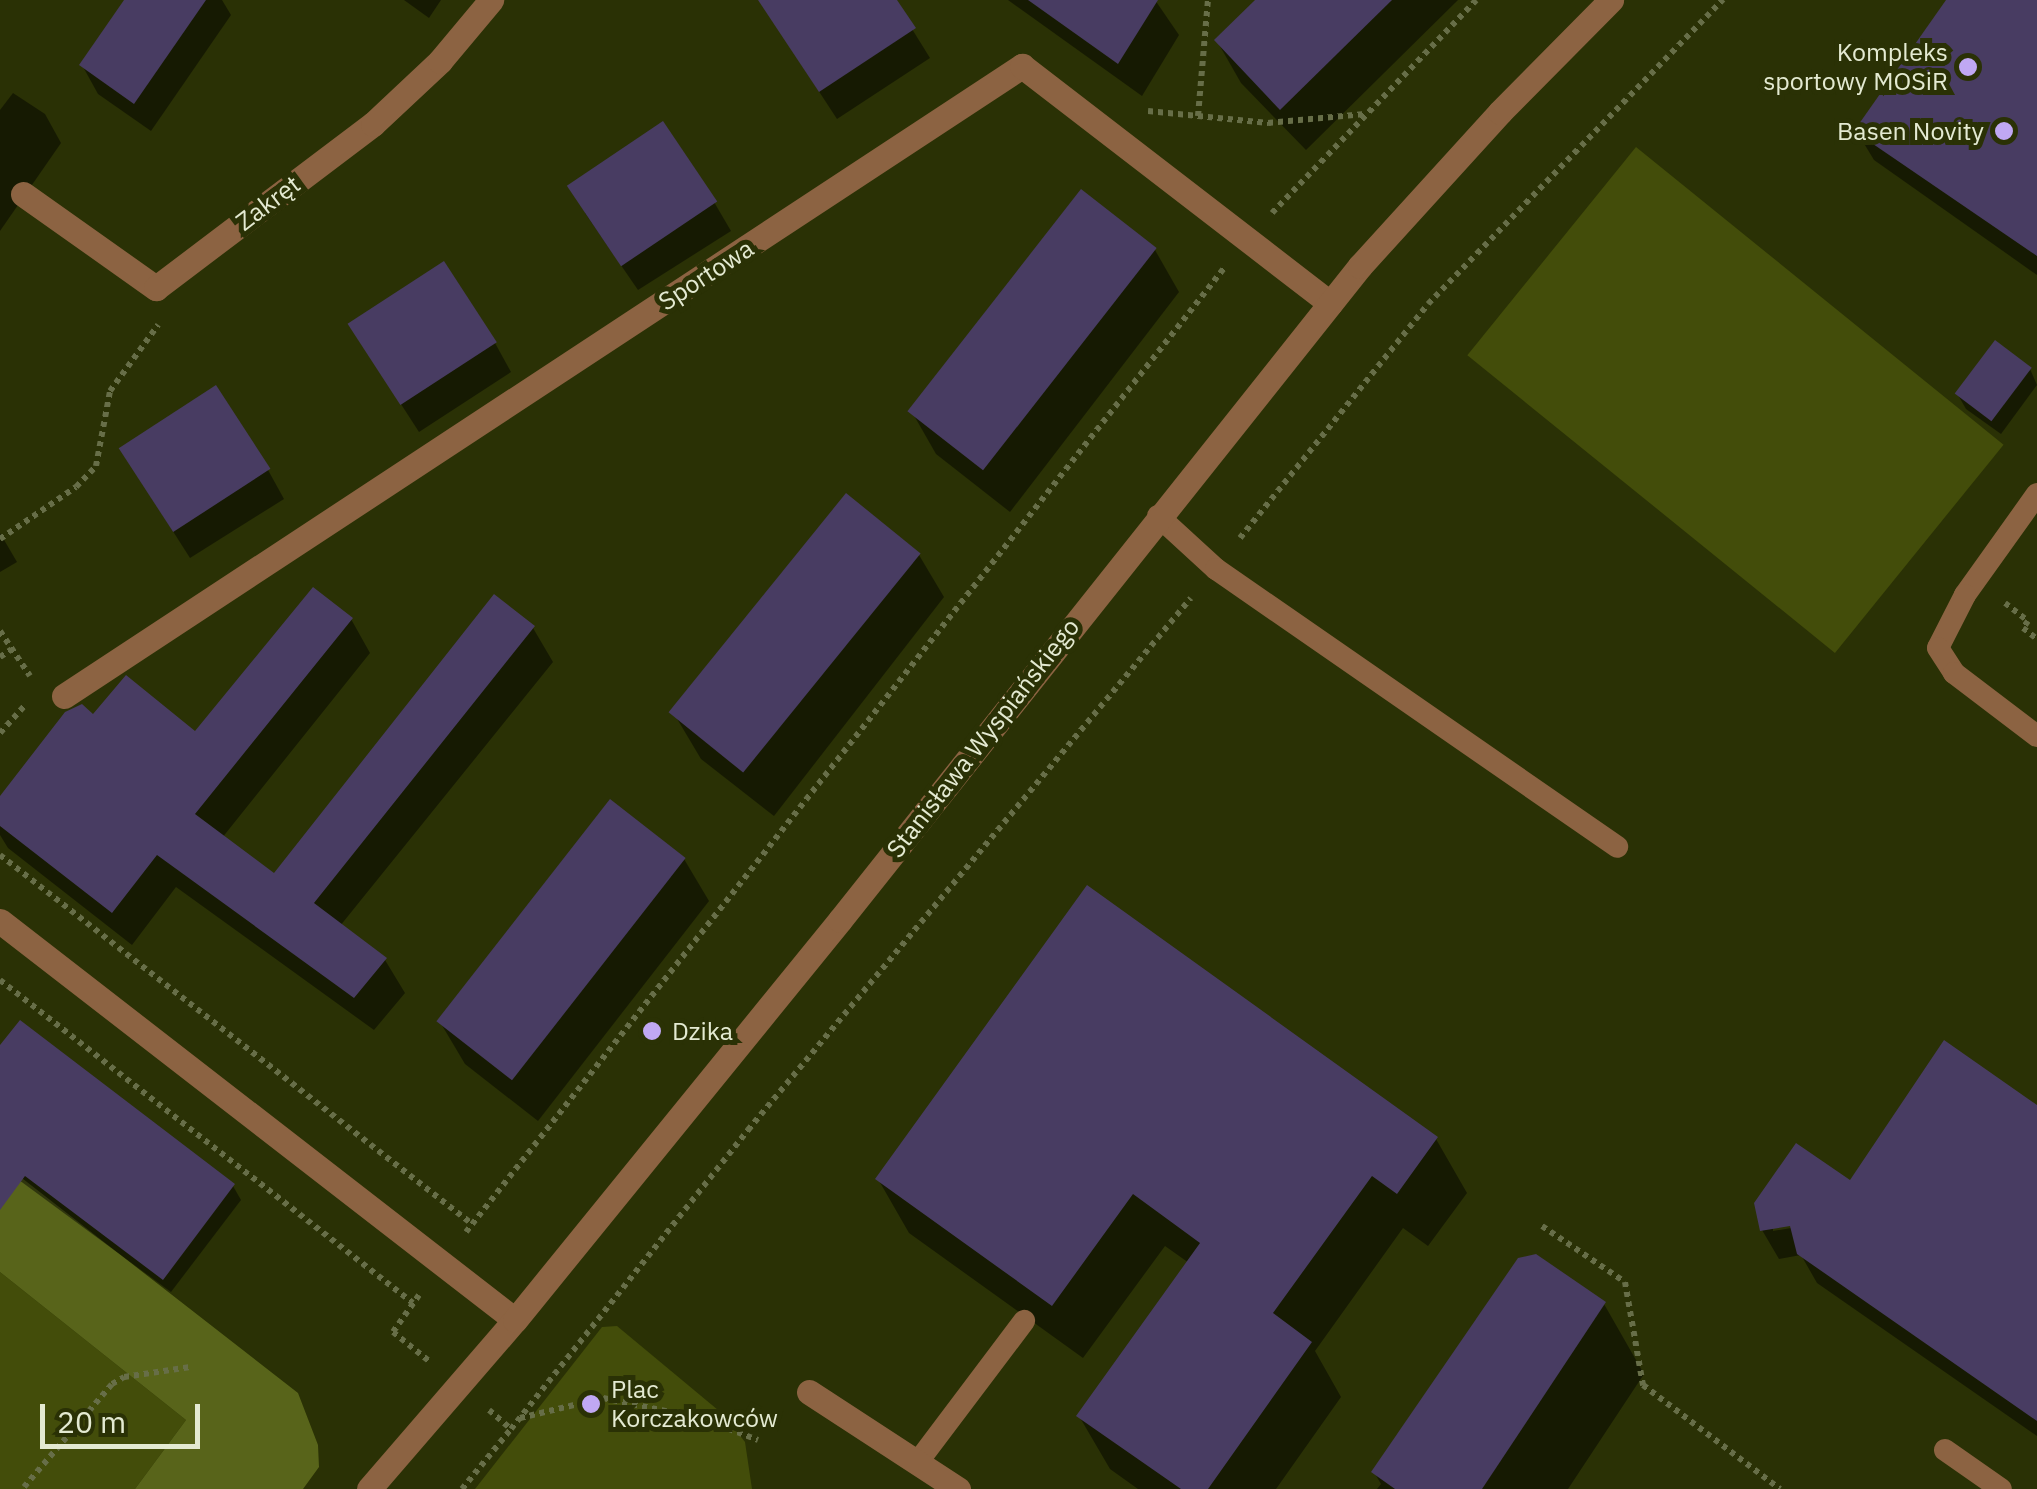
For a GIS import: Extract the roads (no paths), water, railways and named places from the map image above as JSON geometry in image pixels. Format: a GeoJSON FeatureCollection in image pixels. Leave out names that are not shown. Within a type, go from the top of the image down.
{"type":"FeatureCollection","features":[{"type":"Feature","properties":{"kind":"street","name":"Zakręt"},"geometry":{"type":"LineString","coordinates":[[23,194],[156,288],[373,124],[440,61],[490,0]]}},
{"type":"Feature","properties":{"kind":"street","name":"Stanisława Wyspiańskiego"},"geometry":{"type":"LineString","coordinates":[[369,1489],[515,1320],[840,920],[1330,303],[1500,112],[1611,0]]}},
{"type":"Feature","properties":{"kind":"street","name":"Sportowa"},"geometry":{"type":"LineString","coordinates":[[64,696],[1022,66],[1330,303]]}},
{"type":"Feature","properties":{"kind":"street"},"geometry":{"type":"LineString","coordinates":[[0,922],[515,1320]]}},
{"type":"Feature","properties":{"kind":"street"},"geometry":{"type":"LineString","coordinates":[[809,1392],[958,1489]]}},
{"type":"Feature","properties":{"kind":"lane"},"geometry":{"type":"LineString","coordinates":[[2037,494],[1965,596],[1938,648],[1954,673],[2037,736]]}},
{"type":"Feature","properties":{"kind":"lane"},"geometry":{"type":"LineString","coordinates":[[1158,516],[1216,568],[1617,847]]}},
{"type":"Feature","properties":{"kind":"lane"},"geometry":{"type":"LineString","coordinates":[[918,1463],[1024,1321]]}},
{"type":"Feature","properties":{"kind":"lane"},"geometry":{"type":"LineString","coordinates":[[1945,1450],[2000,1489]]}},
{"type":"Feature","properties":{"kind":"place","name":"Kompleks sportowy MOSiR"},"geometry":{"type":"Point","coordinates":[1968,67]}},
{"type":"Feature","properties":{"kind":"place","name":"Basen Novity"},"geometry":{"type":"Point","coordinates":[2004,131]}},
{"type":"Feature","properties":{"kind":"place","name":"Dzika"},"geometry":{"type":"Point","coordinates":[652,1031]}},
{"type":"Feature","properties":{"kind":"place","name":"Plac Korczakowców"},"geometry":{"type":"Point","coordinates":[591,1404]}}]}
